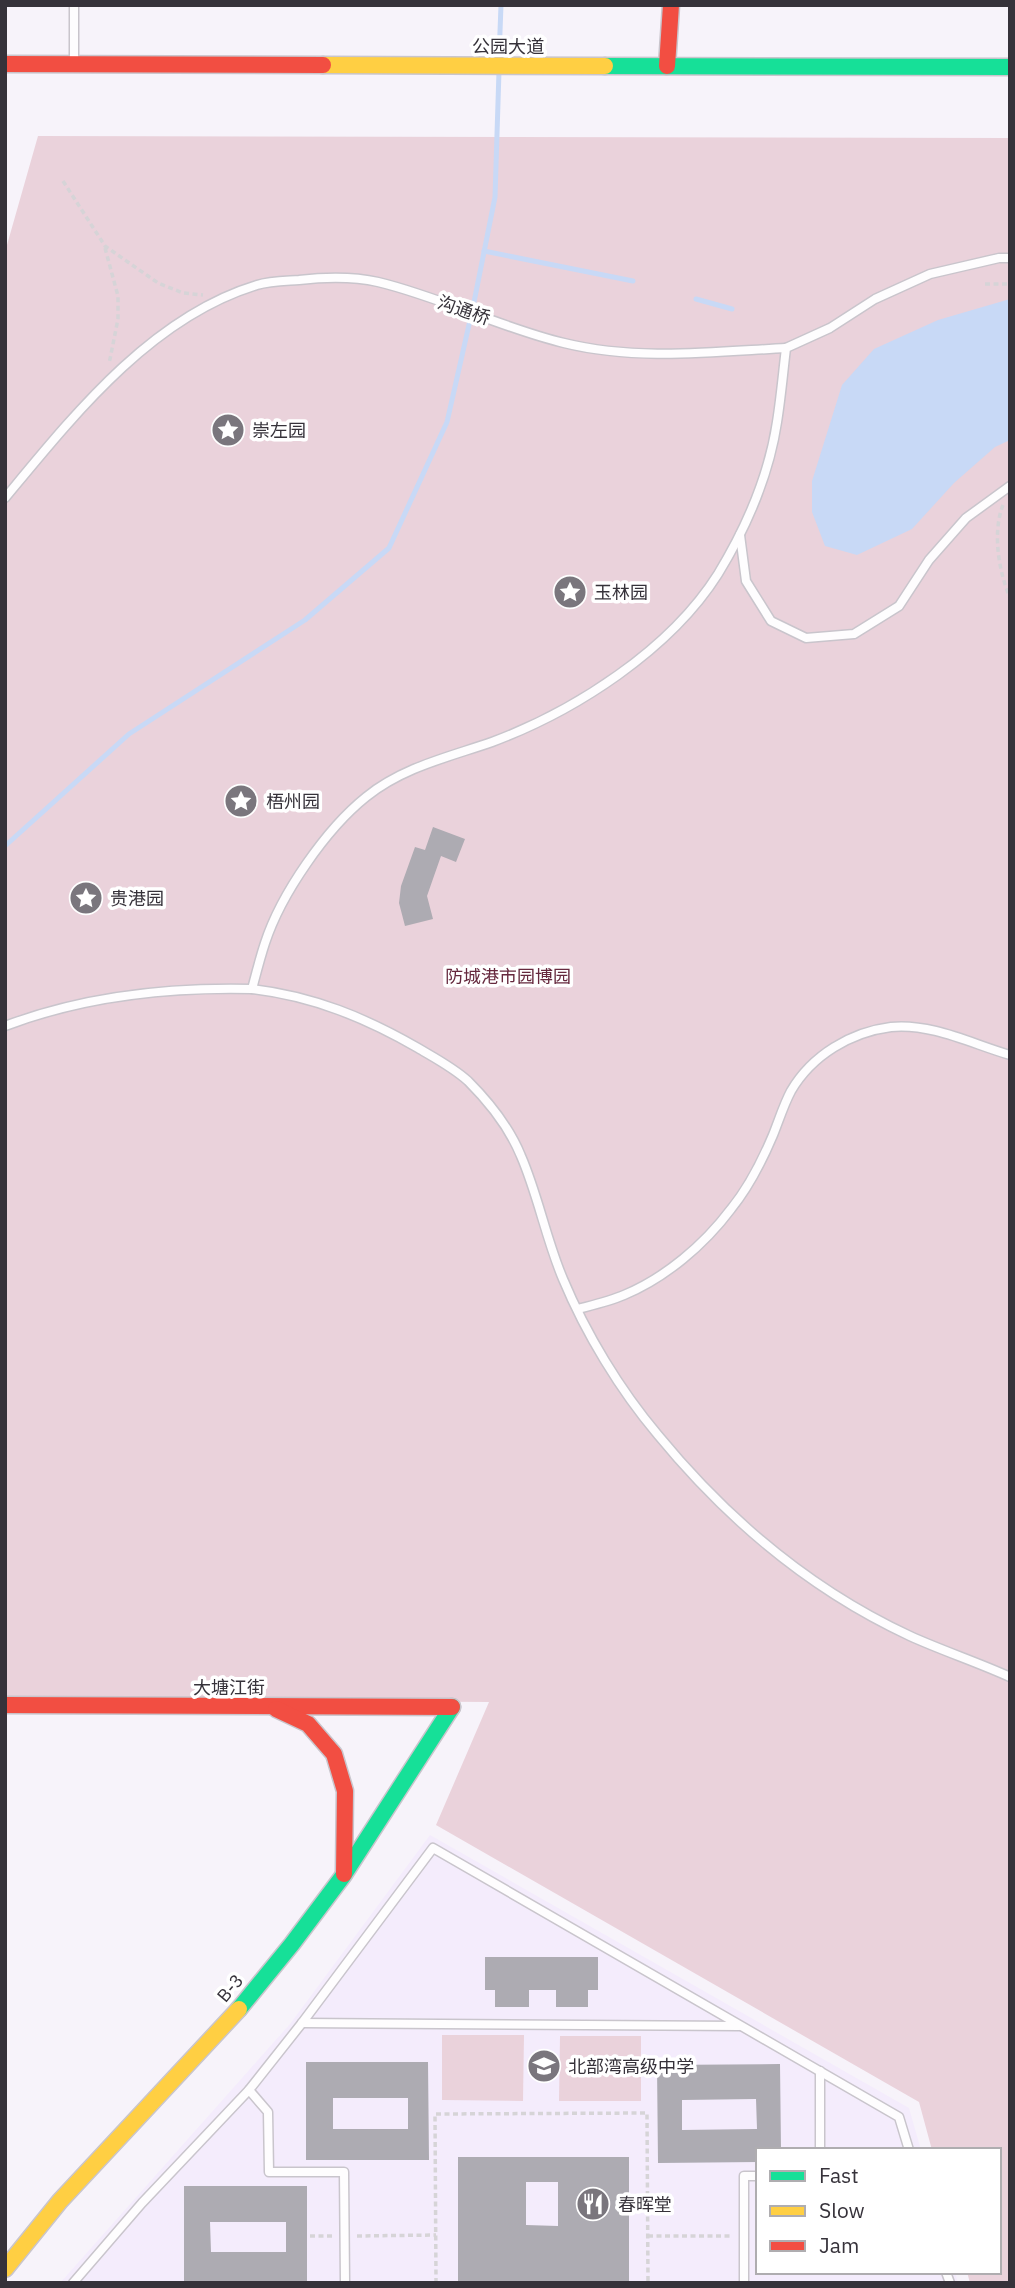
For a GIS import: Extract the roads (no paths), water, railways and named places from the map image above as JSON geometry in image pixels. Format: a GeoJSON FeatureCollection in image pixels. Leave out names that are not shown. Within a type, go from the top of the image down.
{"type":"FeatureCollection","features":[{"type":"Feature","properties":{"kind":"street"},"geometry":{"type":"LineString","coordinates":[[667,66],[671,5]]}},
{"type":"Feature","properties":{"kind":"street","name":"公园大道"},"geometry":{"type":"LineString","coordinates":[[5,64],[1010,67]]}},
{"type":"Feature","properties":{"kind":"street","name":"大塘江街"},"geometry":{"type":"LineString","coordinates":[[5,1705],[452,1707]]}},
{"type":"Feature","properties":{"kind":"street"},"geometry":{"type":"LineString","coordinates":[[270,1706],[308,1724],[334,1754],[345,1791],[344,1875]]}},
{"type":"Feature","properties":{"kind":"street","name":"B-3"},"geometry":{"type":"LineString","coordinates":[[5,2269],[25,2242],[98,2159],[239,2009],[344,1875],[452,1707]]}},
{"type":"Feature","properties":{"kind":"lane"},"geometry":{"type":"LineString","coordinates":[[74,5],[74,64]]}},
{"type":"Feature","properties":{"kind":"lane"},"geometry":{"type":"LineString","coordinates":[[252,989],[265,942],[280,908],[331,830],[367,796],[407,772],[505,736],[578,700],[618,675],[652,648],[684,616],[716,576],[740,535],[769,460],[777,423],[786,348],[830,328],[875,299],[930,274],[999,258],[1010,258]]}},
{"type":"Feature","properties":{"kind":"lane","name":"沟通桥"},"geometry":{"type":"LineString","coordinates":[[5,498],[121,368],[182,318],[222,298],[259,284],[334,276],[376,282],[566,344],[608,350],[663,355],[786,348]]}},
{"type":"Feature","properties":{"kind":"lane"},"geometry":{"type":"LineString","coordinates":[[740,535],[746,581],[771,621],[806,638],[854,634],[899,606],[929,560],[966,518],[1010,486]]}},
{"type":"Feature","properties":{"kind":"lane"},"geometry":{"type":"LineString","coordinates":[[5,1026],[67,1006],[123,995],[215,988],[252,989],[287,993],[365,1019],[437,1059],[467,1080],[504,1125],[521,1155],[563,1278],[578,1309],[643,1417],[699,1482],[752,1534],[808,1577],[878,1620],[910,1636],[1010,1677]]}},
{"type":"Feature","properties":{"kind":"lane"},"geometry":{"type":"LineString","coordinates":[[578,1309],[623,1296],[649,1283],[714,1231],[760,1165],[791,1091],[806,1070],[832,1048],[858,1034],[893,1027],[934,1030],[1010,1055]]}},
{"type":"Feature","properties":{"kind":"lane"},"geometry":{"type":"LineString","coordinates":[[73,2283],[142,2203],[248,2090],[303,2023],[433,1848],[899,2117],[908,2148]]}},
{"type":"Feature","properties":{"kind":"lane"},"geometry":{"type":"LineString","coordinates":[[303,2023],[742,2026]]}},
{"type":"Feature","properties":{"kind":"lane"},"geometry":{"type":"LineString","coordinates":[[820,2071],[820,2148]]}},
{"type":"Feature","properties":{"kind":"lane"},"geometry":{"type":"LineString","coordinates":[[248,2090],[268,2112],[269,2172],[344,2172],[345,2283]]}},
{"type":"Feature","properties":{"kind":"lane"},"geometry":{"type":"LineString","coordinates":[[744,2283],[744,2176],[756,2176]]}},
{"type":"Feature","properties":{"kind":"water"},"geometry":{"type":"Polygon","coordinates":[[[1010,299],[1010,440],[995,447],[954,483],[912,529],[857,555],[825,546],[812,512],[812,481],[842,385],[874,349],[938,320],[1010,299]]]}},
{"type":"Feature","properties":{"kind":"waterway"},"geometry":{"type":"LineString","coordinates":[[499,58],[501,5]]}},
{"type":"Feature","properties":{"kind":"waterway"},"geometry":{"type":"LineString","coordinates":[[5,846],[129,734],[305,620],[389,548],[447,422],[495,197],[499,71]]}},
{"type":"Feature","properties":{"kind":"waterway"},"geometry":{"type":"LineString","coordinates":[[484,251],[633,281]]}},
{"type":"Feature","properties":{"kind":"waterway"},"geometry":{"type":"LineString","coordinates":[[696,299],[732,309]]}},
{"type":"Feature","properties":{"kind":"place","name":"崇左园"},"geometry":{"type":"Point","coordinates":[228,430]}},
{"type":"Feature","properties":{"kind":"place","name":"玉林园"},"geometry":{"type":"Point","coordinates":[570,592]}},
{"type":"Feature","properties":{"kind":"place","name":"梧州园"},"geometry":{"type":"Point","coordinates":[241,801]}},
{"type":"Feature","properties":{"kind":"place","name":"贵港园"},"geometry":{"type":"Point","coordinates":[86,898]}},
{"type":"Feature","properties":{"kind":"place","name":"北部湾高级中学"},"geometry":{"type":"Point","coordinates":[544,2066]}},
{"type":"Feature","properties":{"kind":"place","name":"春晖堂"},"geometry":{"type":"Point","coordinates":[593,2204]}},
{"type":"Feature","properties":{"kind":"park label","name":"防城港市园博园"},"geometry":{"type":"Point","coordinates":[508,976]}}]}
